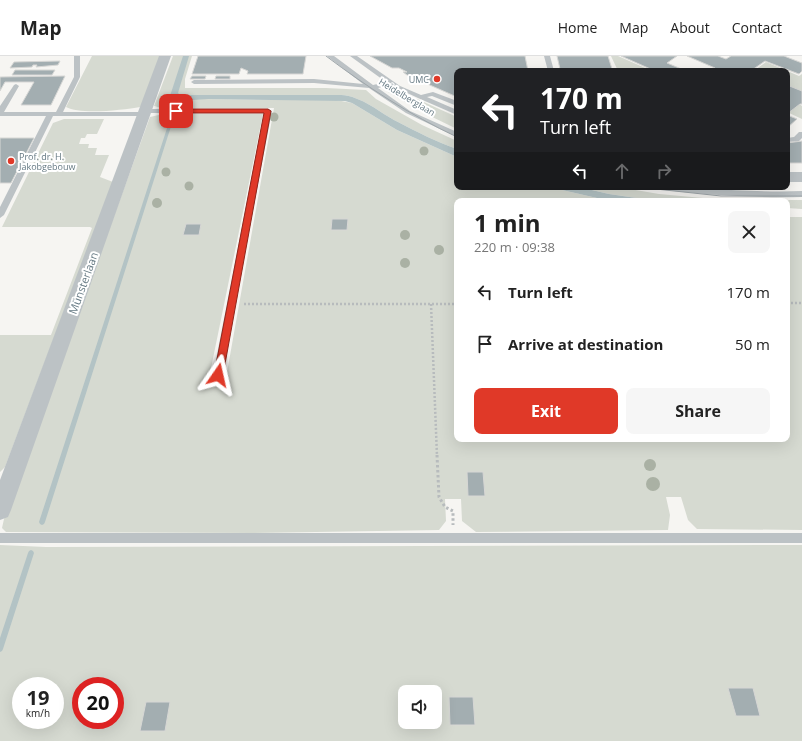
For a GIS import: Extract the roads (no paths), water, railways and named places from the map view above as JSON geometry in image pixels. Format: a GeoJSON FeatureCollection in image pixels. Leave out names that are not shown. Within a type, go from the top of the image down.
{"type":"FeatureCollection","features":[{"type":"Feature","properties":{"kind":"street","name":"Münsterlaan"},"geometry":{"type":"LineString","coordinates":[[0,510],[4,485],[145,113],[165,56]]}},
{"type":"Feature","properties":{"kind":"street"},"geometry":{"type":"LineString","coordinates":[[790,177],[802,177]]}},
{"type":"Feature","properties":{"kind":"lane"},"geometry":{"type":"LineString","coordinates":[[0,215],[77,77],[78,56]]}},
{"type":"Feature","properties":{"kind":"lane","name":"Heidelberglaan"},"geometry":{"type":"LineString","coordinates":[[330,56],[408,112],[454,134]]}},
{"type":"Feature","properties":{"kind":"lane"},"geometry":{"type":"LineString","coordinates":[[354,56],[391,82],[420,98],[454,112]]}},
{"type":"Feature","properties":{"kind":"lane"},"geometry":{"type":"LineString","coordinates":[[541,56],[543,68]]}},
{"type":"Feature","properties":{"kind":"lane"},"geometry":{"type":"LineString","coordinates":[[547,56],[550,68]]}},
{"type":"Feature","properties":{"kind":"lane"},"geometry":{"type":"LineString","coordinates":[[553,56],[555,68]]}},
{"type":"Feature","properties":{"kind":"lane"},"geometry":{"type":"LineString","coordinates":[[194,82],[314,82],[375,87],[391,82]]}},
{"type":"Feature","properties":{"kind":"lane"},"geometry":{"type":"LineString","coordinates":[[16,86],[0,113],[55,114],[268,111],[218,375]]}},
{"type":"Feature","properties":{"kind":"lane"},"geometry":{"type":"LineString","coordinates":[[420,98],[433,94],[454,103]]}},
{"type":"Feature","properties":{"kind":"lane"},"geometry":{"type":"LineString","coordinates":[[790,140],[796,139],[802,134]]}},
{"type":"Feature","properties":{"kind":"lane"},"geometry":{"type":"LineString","coordinates":[[688,190],[719,193],[784,195],[802,194]]}},
{"type":"Feature","properties":{"kind":"lane"},"geometry":{"type":"LineString","coordinates":[[775,190],[784,195]]}},
{"type":"Feature","properties":{"kind":"lane"},"geometry":{"type":"LineString","coordinates":[[0,538],[802,538]]}},
{"type":"Feature","properties":{"kind":"waterway"},"geometry":{"type":"LineString","coordinates":[[42,522],[171,120]]}},
{"type":"Feature","properties":{"kind":"waterway"},"geometry":{"type":"LineString","coordinates":[[0,649],[31,553]]}},
{"type":"Feature","properties":{"kind":"tram line"},"geometry":{"type":"LineString","coordinates":[[326,56],[389,100],[454,135]]}},
{"type":"Feature","properties":{"kind":"tram line"},"geometry":{"type":"LineString","coordinates":[[665,190],[721,196],[802,196]]}},
{"type":"Feature","properties":{"kind":"place","name":"UMC"},"geometry":{"type":"Point","coordinates":[437,79]}},
{"type":"Feature","properties":{"kind":"place","name":"Prof. dr. H. Jakobgebouw"},"geometry":{"type":"Point","coordinates":[11,161]}}]}
